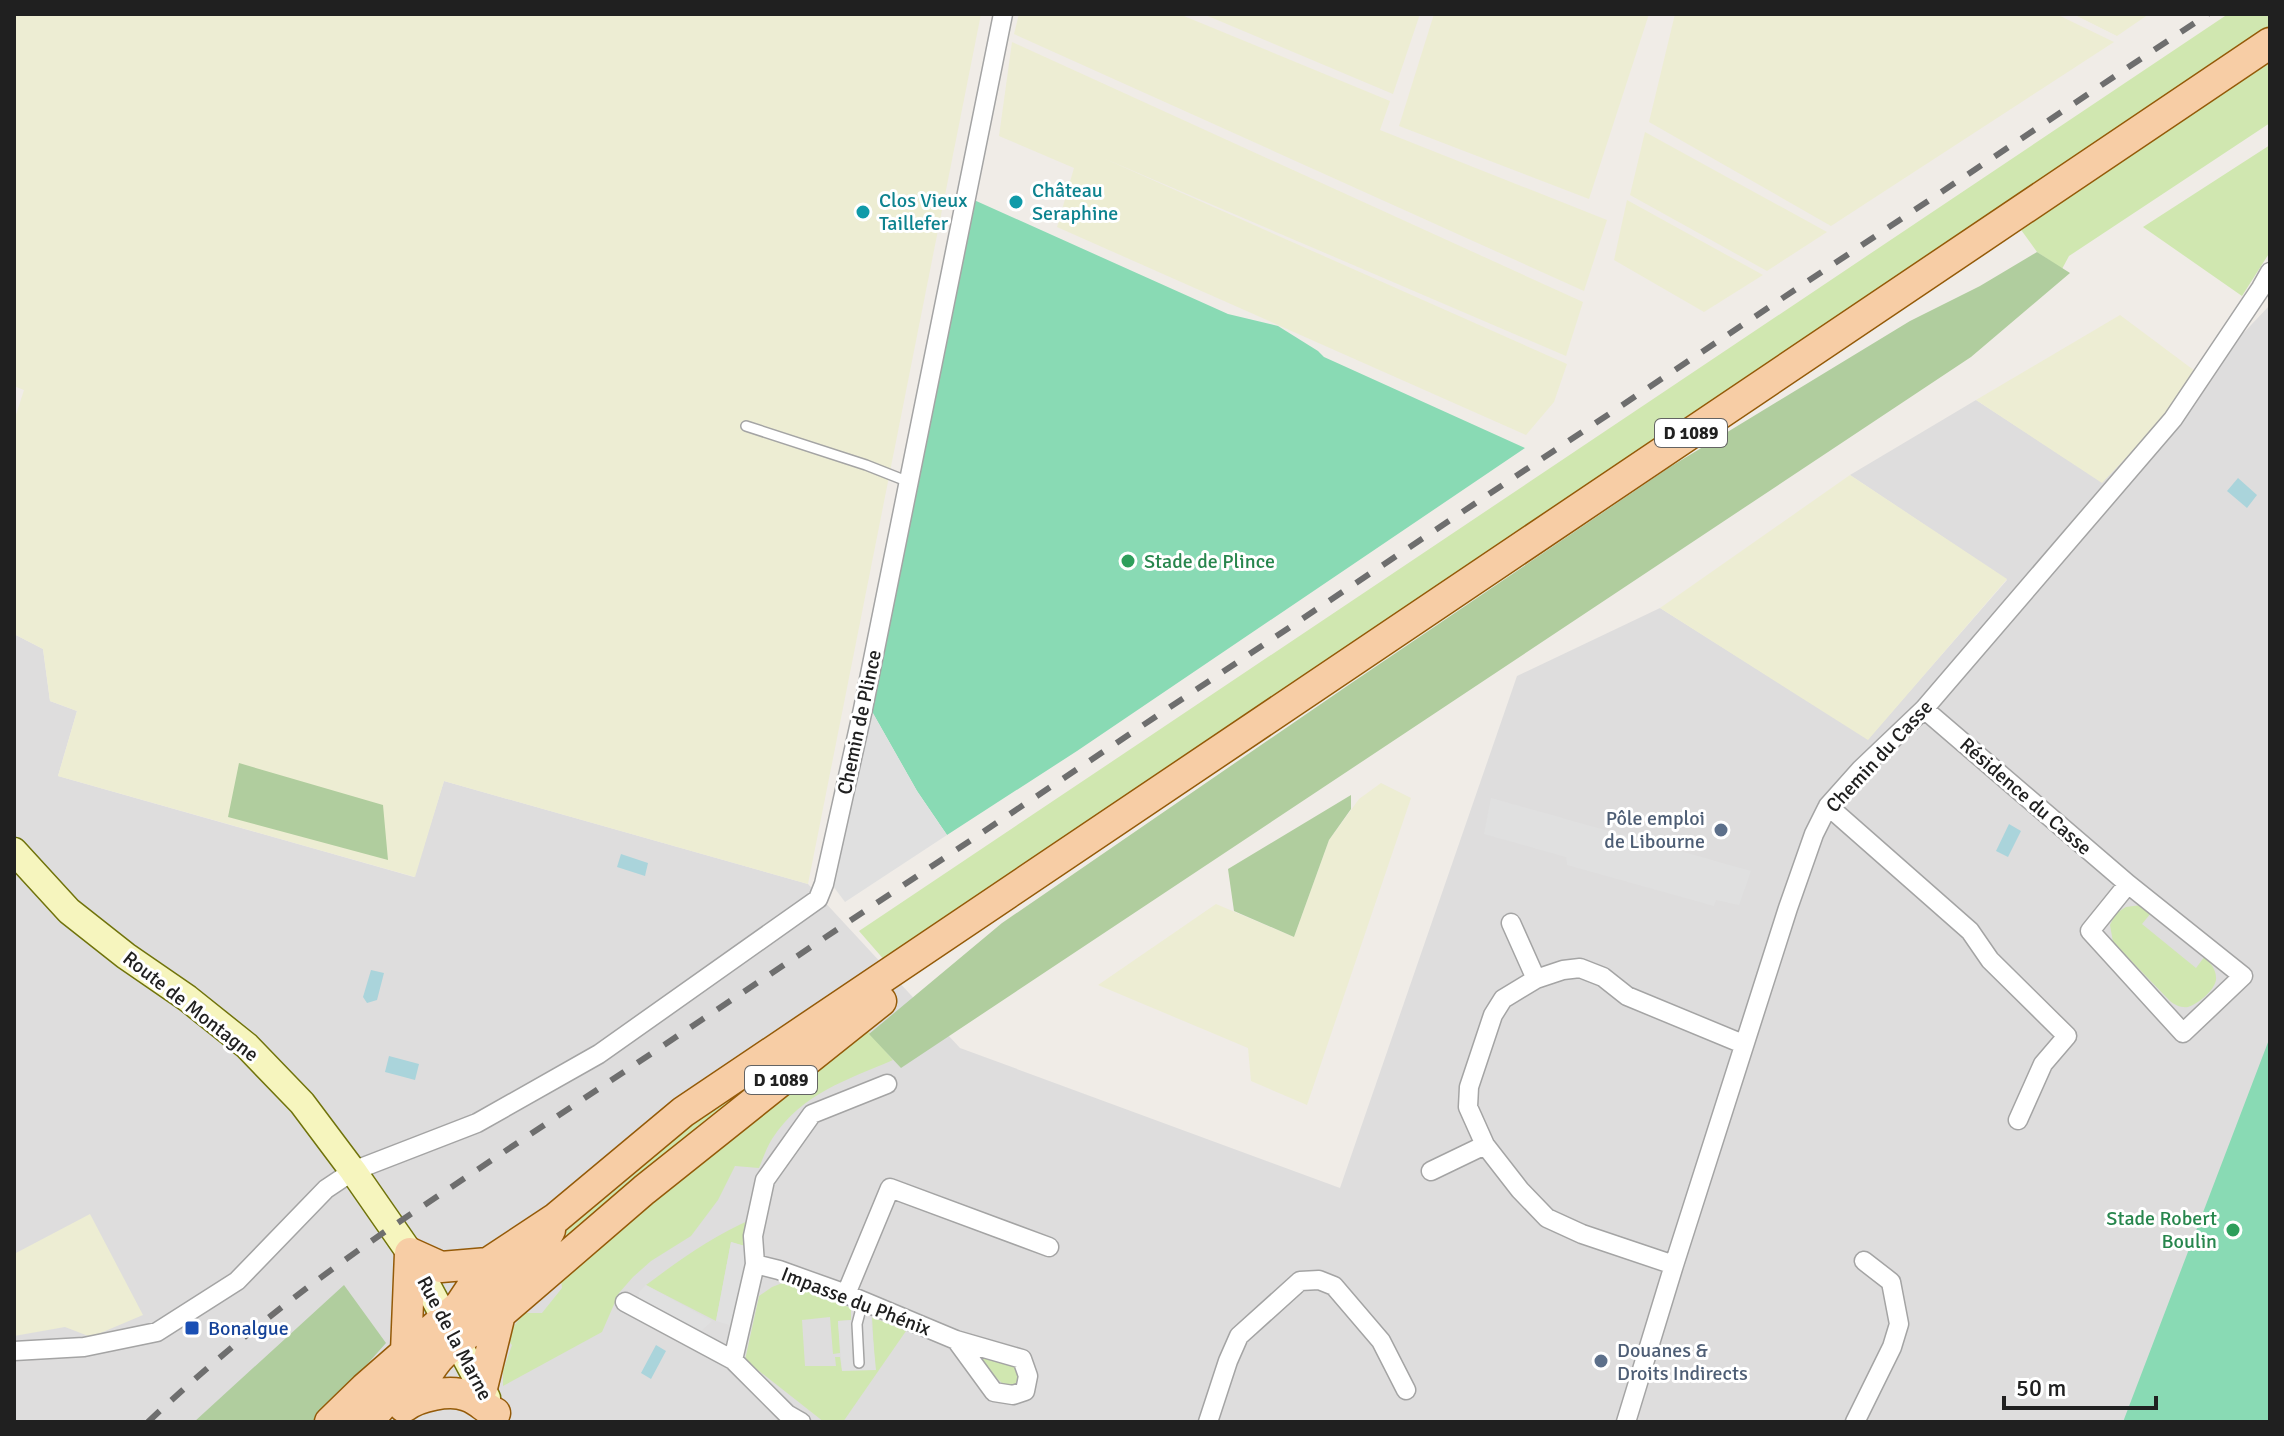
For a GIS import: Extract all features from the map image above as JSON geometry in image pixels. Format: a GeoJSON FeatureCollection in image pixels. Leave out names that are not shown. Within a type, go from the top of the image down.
{"type":"FeatureCollection","features":[{"type":"Feature","properties":{"kind":"main road","name":"D 1089"},"geometry":{"type":"LineString","coordinates":[[383,1422],[410,1402],[437,1360],[468,1295],[488,1263],[556,1218],[683,1112],[2270,43]]}},
{"type":"Feature","properties":{"kind":"main road","name":"D 1089"},"geometry":{"type":"LineString","coordinates":[[330,1422],[406,1352],[451,1331],[475,1328],[500,1314],[644,1190],[1068,854]]}},
{"type":"Feature","properties":{"kind":"main road","name":"Route de Montagne"},"geometry":{"type":"LineString","coordinates":[[15,855],[69,911],[247,1046],[302,1103],[410,1253]]}},
{"type":"Feature","properties":{"kind":"main road","name":"D 1089"},"geometry":{"type":"LineString","coordinates":[[367,1422],[437,1344],[537,1253],[556,1218]]}},
{"type":"Feature","properties":{"kind":"main road"},"geometry":{"type":"LineString","coordinates":[[406,1352],[410,1253],[441,1267],[488,1263]]}},
{"type":"Feature","properties":{"kind":"main road","name":"Rue de la Marne"},"geometry":{"type":"LineString","coordinates":[[410,1253],[492,1408]]}},
{"type":"Feature","properties":{"kind":"main road"},"geometry":{"type":"LineString","coordinates":[[410,1402],[449,1393],[466,1395],[492,1408],[500,1314]]}},
{"type":"Feature","properties":{"kind":"street","name":"Chemin de Plince"},"geometry":{"type":"LineString","coordinates":[[818,899],[847,795],[1003,14]]}},
{"type":"Feature","properties":{"kind":"street","name":"Chemin du Casse"},"geometry":{"type":"LineString","coordinates":[[1626,1422],[1743,1044],[1808,849],[1828,806],[1861,769],[1924,709],[2173,419],[2270,272]]}},
{"type":"Feature","properties":{"kind":"street","name":"Résidence du Casse"},"geometry":{"type":"LineString","coordinates":[[1924,709],[2128,884],[2243,976],[2183,1033],[2090,931],[2128,884]]}},
{"type":"Feature","properties":{"kind":"street"},"geometry":{"type":"LineString","coordinates":[[1828,806],[1970,931],[1990,960],[2067,1036],[2043,1064],[2018,1120]]}},
{"type":"Feature","properties":{"kind":"street"},"geometry":{"type":"LineString","coordinates":[[14,1351],[84,1347],[157,1332],[237,1281],[326,1189],[353,1171],[477,1123],[599,1054],[818,899]]}},
{"type":"Feature","properties":{"kind":"street"},"geometry":{"type":"LineString","coordinates":[[1511,923],[1536,979]]}},
{"type":"Feature","properties":{"kind":"street"},"geometry":{"type":"LineString","coordinates":[[1674,1265],[1582,1234],[1547,1218],[1520,1190],[1485,1145],[1468,1107],[1469,1087],[1493,1015],[1503,999],[1536,979],[1563,970],[1580,968],[1603,977],[1627,996],[1743,1044]]}},
{"type":"Feature","properties":{"kind":"street"},"geometry":{"type":"LineString","coordinates":[[733,1360],[755,1264],[753,1236],[765,1180],[812,1114],[887,1084]]}},
{"type":"Feature","properties":{"kind":"street"},"geometry":{"type":"LineString","coordinates":[[1431,1171],[1485,1145]]}},
{"type":"Feature","properties":{"kind":"street"},"geometry":{"type":"LineString","coordinates":[[854,1297],[890,1188],[1049,1247]]}},
{"type":"Feature","properties":{"kind":"street"},"geometry":{"type":"LineString","coordinates":[[1855,1422],[1892,1347],[1899,1324],[1891,1282],[1864,1261]]}},
{"type":"Feature","properties":{"kind":"street","name":"Impasse du Phénix"},"geometry":{"type":"LineString","coordinates":[[755,1264],[854,1297],[956,1340]]}},
{"type":"Feature","properties":{"kind":"street"},"geometry":{"type":"LineString","coordinates":[[1208,1422],[1239,1336],[1300,1281],[1319,1280],[1334,1286],[1381,1341],[1406,1390]]}},
{"type":"Feature","properties":{"kind":"street"},"geometry":{"type":"LineString","coordinates":[[625,1302],[733,1360],[791,1419]]}},
{"type":"Feature","properties":{"kind":"lane"},"geometry":{"type":"LineString","coordinates":[[746,426],[909,482]]}},
{"type":"Feature","properties":{"kind":"lane"},"geometry":{"type":"LineString","coordinates":[[818,899],[834,887]]}},
{"type":"Feature","properties":{"kind":"lane"},"geometry":{"type":"LineString","coordinates":[[854,1297],[859,1363]]}},
{"type":"Feature","properties":{"kind":"shaded area"},"geometry":{"type":"Polygon","coordinates":[[[2270,305],[2270,1422],[14,1422],[14,634],[43,649],[50,701],[77,711],[58,776],[414,877],[444,781],[808,884],[960,1048],[1340,1188],[1517,676],[1660,608],[1868,739],[2007,580],[1850,475],[1976,400],[2102,482],[2270,305]]]}},
{"type":"Feature","properties":{"kind":"shaded area"},"geometry":{"type":"Polygon","coordinates":[[[870,708],[917,791],[947,835],[845,902],[830,882],[870,708]]]}},
{"type":"Feature","properties":{"kind":"shaded area"},"geometry":{"type":"Polygon","coordinates":[[[1491,798],[1751,871],[1739,905],[1716,900],[1714,906],[1567,865],[1566,857],[1484,834],[1491,798]]]}},
{"type":"Feature","properties":{"kind":"shaded area"},"geometry":{"type":"Polygon","coordinates":[[[731,1242],[748,1247],[732,1326],[716,1321],[731,1242]]]}},
{"type":"Feature","properties":{"kind":"shaded area"},"geometry":{"type":"Polygon","coordinates":[[[646,1285],[712,1321],[701,1331],[638,1301],[639,1292],[646,1285]]]}},
{"type":"Feature","properties":{"kind":"shaded area"},"geometry":{"type":"Polygon","coordinates":[[[871,1319],[876,1370],[842,1371],[838,1321],[871,1319]]]}},
{"type":"Feature","properties":{"kind":"green space"},"geometry":{"type":"Polygon","coordinates":[[[14,14],[981,14],[808,884],[444,781],[415,877],[58,776],[77,711],[50,701],[43,649],[14,634],[14,421],[24,390],[14,386],[14,14]]]}},
{"type":"Feature","properties":{"kind":"green space"},"geometry":{"type":"Polygon","coordinates":[[[1019,14],[1179,14],[1390,101],[1380,130],[1607,220],[1584,291],[1014,34],[1019,14]]]}},
{"type":"Feature","properties":{"kind":"green space"},"geometry":{"type":"Polygon","coordinates":[[[1203,14],[1420,14],[1393,94],[1203,14]]]}},
{"type":"Feature","properties":{"kind":"green space"},"geometry":{"type":"Polygon","coordinates":[[[1434,14],[1649,14],[1589,199],[1399,126],[1434,14]]]}},
{"type":"Feature","properties":{"kind":"green space"},"geometry":{"type":"Polygon","coordinates":[[[1675,14],[2056,14],[2114,42],[1831,226],[1649,122],[1675,14]]]}},
{"type":"Feature","properties":{"kind":"green space"},"geometry":{"type":"Polygon","coordinates":[[[2073,14],[2149,14],[2117,36],[2073,14]]]}},
{"type":"Feature","properties":{"kind":"green space"},"geometry":{"type":"Polygon","coordinates":[[[2228,14],[2270,14],[2270,32],[886,962],[859,931],[2228,14]]]}},
{"type":"Feature","properties":{"kind":"green space"},"geometry":{"type":"Polygon","coordinates":[[[1012,42],[1583,302],[1566,356],[1103,158],[1567,364],[1554,402],[1526,435],[1057,227],[1074,168],[999,136],[1012,42]]]}},
{"type":"Feature","properties":{"kind":"green space"},"geometry":{"type":"Polygon","coordinates":[[[2270,60],[2270,123],[2069,256],[2062,269],[2037,252],[2019,227],[2270,60]]]}},
{"type":"Feature","properties":{"kind":"green space"},"geometry":{"type":"Polygon","coordinates":[[[1645,132],[1827,232],[1767,271],[1630,195],[1645,132]]]}},
{"type":"Feature","properties":{"kind":"green space"},"geometry":{"type":"Polygon","coordinates":[[[2270,145],[2270,252],[2242,296],[2143,227],[2270,145]]]}},
{"type":"Feature","properties":{"kind":"green space","name":"Stade de Plince"},"geometry":{"type":"Polygon","coordinates":[[[974,200],[1228,314],[1278,326],[1324,357],[1525,448],[1077,751],[947,835],[917,791],[870,708],[974,200]]]}},
{"type":"Feature","properties":{"kind":"green space"},"geometry":{"type":"Polygon","coordinates":[[[1627,200],[1763,275],[1704,312],[1614,260],[1627,200]]]}},
{"type":"Feature","properties":{"kind":"green space"},"geometry":{"type":"Polygon","coordinates":[[[2037,252],[2070,273],[1971,357],[901,1068],[869,1034],[1002,923],[1670,467],[1910,321],[1980,286],[2037,252]]]}},
{"type":"Feature","properties":{"kind":"green space"},"geometry":{"type":"Polygon","coordinates":[[[2120,315],[2203,377],[2102,483],[1976,400],[2120,315]]]}},
{"type":"Feature","properties":{"kind":"green space"},"geometry":{"type":"Polygon","coordinates":[[[1850,475],[2007,579],[1868,740],[1660,608],[1850,475]]]}},
{"type":"Feature","properties":{"kind":"green space"},"geometry":{"type":"Polygon","coordinates":[[[239,763],[383,805],[388,860],[228,817],[239,763]]]}},
{"type":"Feature","properties":{"kind":"green space"},"geometry":{"type":"Polygon","coordinates":[[[1381,783],[1411,798],[1307,1105],[1251,1081],[1248,1048],[1098,985],[1216,904],[1294,937],[1329,840],[1359,799],[1381,783]]]}},
{"type":"Feature","properties":{"kind":"green space"},"geometry":{"type":"Polygon","coordinates":[[[1351,795],[1351,809],[1329,840],[1294,937],[1234,911],[1228,869],[1351,795]]]}},
{"type":"Feature","properties":{"kind":"green space"},"geometry":{"type":"Polygon","coordinates":[[[2141,905],[2151,913],[2142,924],[2196,968],[2205,956],[2214,970],[2216,980],[2212,988],[2188,1007],[2170,1001],[2113,942],[2110,925],[2115,914],[2126,907],[2141,905]]]}},
{"type":"Feature","properties":{"kind":"green space"},"geometry":{"type":"Polygon","coordinates":[[[857,1010],[567,1236],[565,1232],[637,1172],[681,1127],[857,1010]]]}},
{"type":"Feature","properties":{"kind":"green space"},"geometry":{"type":"Polygon","coordinates":[[[864,1026],[893,1060],[826,1090],[797,1110],[772,1139],[759,1168],[735,1166],[718,1200],[691,1236],[651,1261],[633,1277],[619,1293],[602,1332],[503,1386],[503,1371],[512,1345],[505,1338],[524,1313],[542,1313],[562,1288],[560,1272],[864,1026]]]}},
{"type":"Feature","properties":{"kind":"green space","name":"Stade Robert Boulin"},"geometry":{"type":"Polygon","coordinates":[[[2270,1037],[2270,1422],[2123,1422],[2270,1037]]]}},
{"type":"Feature","properties":{"kind":"green space"},"geometry":{"type":"Polygon","coordinates":[[[90,1214],[143,1315],[91,1337],[65,1327],[14,1336],[14,1254],[90,1214]]]}},
{"type":"Feature","properties":{"kind":"green space"},"geometry":{"type":"Polygon","coordinates":[[[752,1219],[748,1247],[731,1242],[716,1321],[646,1285],[684,1257],[752,1219]]]}},
{"type":"Feature","properties":{"kind":"green space"},"geometry":{"type":"Polygon","coordinates":[[[785,1282],[851,1308],[851,1320],[838,1321],[840,1353],[833,1354],[830,1317],[802,1320],[805,1366],[836,1366],[835,1357],[840,1357],[842,1370],[875,1370],[872,1317],[906,1331],[843,1422],[824,1422],[745,1360],[759,1296],[785,1282]]]}},
{"type":"Feature","properties":{"kind":"green space"},"geometry":{"type":"Polygon","coordinates":[[[344,1285],[386,1343],[316,1422],[194,1422],[344,1285]]]}},
{"type":"Feature","properties":{"kind":"green space"},"geometry":{"type":"Polygon","coordinates":[[[982,1355],[1016,1367],[1022,1372],[1019,1385],[1005,1386],[980,1362],[982,1355]]]}},
{"type":"Feature","properties":{"kind":"water"},"geometry":{"type":"Polygon","coordinates":[[[2238,478],[2257,495],[2247,508],[2227,491],[2238,478]]]}},
{"type":"Feature","properties":{"kind":"water"},"geometry":{"type":"Polygon","coordinates":[[[2009,824],[2021,831],[2008,857],[1996,851],[2009,824]]]}},
{"type":"Feature","properties":{"kind":"water"},"geometry":{"type":"Polygon","coordinates":[[[621,854],[648,863],[645,876],[617,867],[621,854]]]}},
{"type":"Feature","properties":{"kind":"water"},"geometry":{"type":"Polygon","coordinates":[[[371,970],[384,973],[377,1000],[367,1003],[363,997],[371,970]]]}},
{"type":"Feature","properties":{"kind":"water"},"geometry":{"type":"Polygon","coordinates":[[[389,1056],[419,1064],[415,1080],[385,1072],[389,1056]]]}},
{"type":"Feature","properties":{"kind":"water"},"geometry":{"type":"Polygon","coordinates":[[[656,1345],[666,1351],[651,1379],[641,1373],[656,1345]]]}},
{"type":"Feature","properties":{"kind":"railway"},"geometry":{"type":"LineString","coordinates":[[148,1422],[208,1367],[271,1316],[402,1220],[2208,14]]}},
{"type":"Feature","properties":{"kind":"place","name":"Château Seraphine"},"geometry":{"type":"Point","coordinates":[1016,202]}},
{"type":"Feature","properties":{"kind":"place","name":"Clos Vieux Taillefer"},"geometry":{"type":"Point","coordinates":[863,212]}},
{"type":"Feature","properties":{"kind":"place","name":"Stade de Plince"},"geometry":{"type":"Point","coordinates":[1128,561]}},
{"type":"Feature","properties":{"kind":"place","name":"Pôle emploi de Libourne"},"geometry":{"type":"Point","coordinates":[1721,830]}},
{"type":"Feature","properties":{"kind":"place","name":"Stade Robert Boulin"},"geometry":{"type":"Point","coordinates":[2233,1230]}},
{"type":"Feature","properties":{"kind":"place","name":"Bonalgue"},"geometry":{"type":"Point","coordinates":[192,1328]}},
{"type":"Feature","properties":{"kind":"place","name":"Douanes & Droits Indirects"},"geometry":{"type":"Point","coordinates":[1601,1361]}}]}
